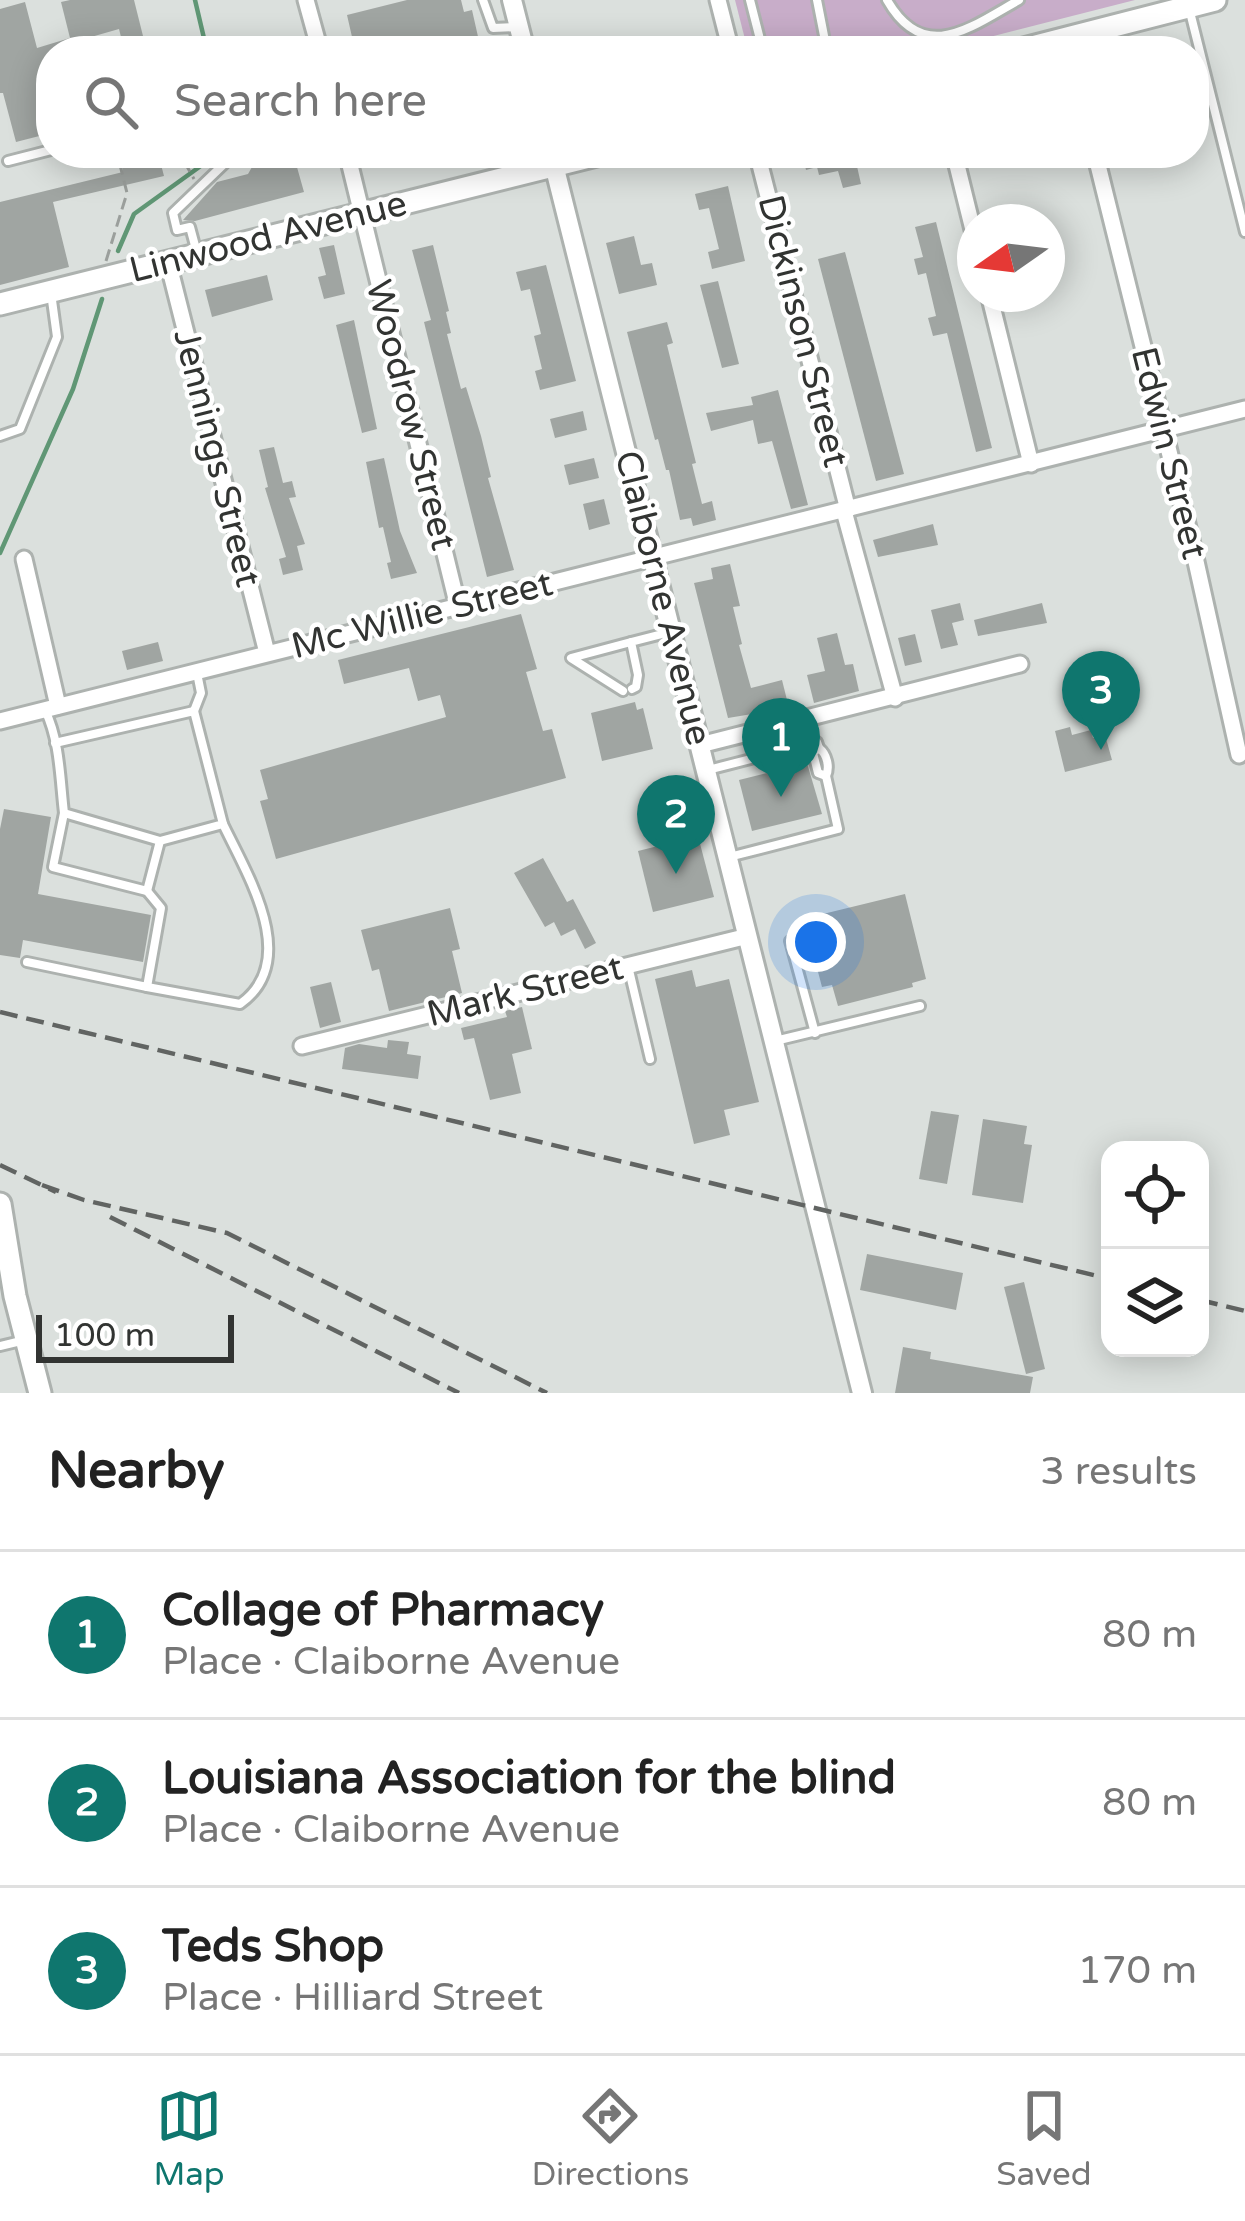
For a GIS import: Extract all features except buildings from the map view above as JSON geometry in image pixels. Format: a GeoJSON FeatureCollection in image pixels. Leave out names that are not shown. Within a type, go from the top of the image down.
{"type":"FeatureCollection","features":[{"type":"Feature","properties":{"kind":"main road"},"geometry":{"type":"LineString","coordinates":[[1097,36],[1215,0]]}},
{"type":"Feature","properties":{"kind":"main road","name":"Linwood Avenue"},"geometry":{"type":"LineString","coordinates":[[0,304],[520,168]]}},
{"type":"Feature","properties":{"kind":"main road"},"geometry":{"type":"LineString","coordinates":[[0,1204],[15,1296],[40,1393]]}},
{"type":"Feature","properties":{"kind":"main road"},"geometry":{"type":"LineString","coordinates":[[0,1255],[15,1296]]}},
{"type":"Feature","properties":{"kind":"street"},"geometry":{"type":"LineString","coordinates":[[306,0],[316,36]]}},
{"type":"Feature","properties":{"kind":"street"},"geometry":{"type":"LineString","coordinates":[[512,0],[521,36]]}},
{"type":"Feature","properties":{"kind":"street"},"geometry":{"type":"LineString","coordinates":[[718,0],[727,36]]}},
{"type":"Feature","properties":{"kind":"street","name":"Woodrow Street"},"geometry":{"type":"LineString","coordinates":[[351,168],[458,607]]}},
{"type":"Feature","properties":{"kind":"street","name":"Claiborne Avenue"},"geometry":{"type":"LineString","coordinates":[[554,168],[862,1393]]}},
{"type":"Feature","properties":{"kind":"street","name":"Dickinson Street"},"geometry":{"type":"LineString","coordinates":[[761,168],[896,698]]}},
{"type":"Feature","properties":{"kind":"street"},"geometry":{"type":"LineString","coordinates":[[957,168],[966,204]]}},
{"type":"Feature","properties":{"kind":"street","name":"Edwin Street"},"geometry":{"type":"LineString","coordinates":[[1099,168],[1239,754]]}},
{"type":"Feature","properties":{"kind":"street","name":"Jennings Street"},"geometry":{"type":"LineString","coordinates":[[169,262],[267,653]]}},
{"type":"Feature","properties":{"kind":"street"},"geometry":{"type":"LineString","coordinates":[[993,312],[1031,464]]}},
{"type":"Feature","properties":{"kind":"street","name":"Mc Willie Street"},"geometry":{"type":"LineString","coordinates":[[0,722],[1245,409]]}},
{"type":"Feature","properties":{"kind":"street"},"geometry":{"type":"LineString","coordinates":[[24,559],[51,708]]}},
{"type":"Feature","properties":{"kind":"street"},"geometry":{"type":"LineString","coordinates":[[700,745],[1020,664]]}},
{"type":"Feature","properties":{"kind":"street","name":"Mark Street"},"geometry":{"type":"LineString","coordinates":[[302,1046],[748,936]]}},
{"type":"Feature","properties":{"kind":"lane"},"geometry":{"type":"LineString","coordinates":[[484,0],[493,28],[519,27]]}},
{"type":"Feature","properties":{"kind":"lane"},"geometry":{"type":"LineString","coordinates":[[750,0],[759,36]]}},
{"type":"Feature","properties":{"kind":"lane"},"geometry":{"type":"LineString","coordinates":[[817,0],[824,36]]}},
{"type":"Feature","properties":{"kind":"lane"},"geometry":{"type":"LineString","coordinates":[[887,0],[908,26],[933,36]]}},
{"type":"Feature","properties":{"kind":"lane"},"geometry":{"type":"LineString","coordinates":[[939,36],[965,30],[1019,0]]}},
{"type":"Feature","properties":{"kind":"lane"},"geometry":{"type":"LineString","coordinates":[[1188,7],[1196,36]]}},
{"type":"Feature","properties":{"kind":"lane"},"geometry":{"type":"LineString","coordinates":[[1209,83],[1240,194],[1245,232]]}},
{"type":"Feature","properties":{"kind":"lane"},"geometry":{"type":"LineString","coordinates":[[8,161],[36,154]]}},
{"type":"Feature","properties":{"kind":"lane"},"geometry":{"type":"LineString","coordinates":[[198,254],[190,227],[177,230],[173,213],[220,168]]}},
{"type":"Feature","properties":{"kind":"lane"},"geometry":{"type":"LineString","coordinates":[[0,436],[15,433],[25,420],[57,337],[51,291]]}},
{"type":"Feature","properties":{"kind":"lane"},"geometry":{"type":"LineString","coordinates":[[631,642],[638,675],[636,687],[627,690],[571,658],[631,642],[671,632]]}},
{"type":"Feature","properties":{"kind":"lane"},"geometry":{"type":"LineString","coordinates":[[27,962],[240,1004],[259,991],[271,954],[255,890],[224,824],[194,712],[201,693],[196,672]]}},
{"type":"Feature","properties":{"kind":"lane"},"geometry":{"type":"LineString","coordinates":[[51,708],[64,813],[53,867],[147,891],[161,908],[147,986]]}},
{"type":"Feature","properties":{"kind":"lane"},"geometry":{"type":"LineString","coordinates":[[55,743],[194,712]]}},
{"type":"Feature","properties":{"kind":"lane"},"geometry":{"type":"LineString","coordinates":[[728,857],[838,829],[826,776],[818,773],[803,720]]}},
{"type":"Feature","properties":{"kind":"lane"},"geometry":{"type":"LineString","coordinates":[[706,770],[814,746]]}},
{"type":"Feature","properties":{"kind":"lane"},"geometry":{"type":"LineString","coordinates":[[64,813],[160,841],[224,824]]}},
{"type":"Feature","properties":{"kind":"lane"},"geometry":{"type":"LineString","coordinates":[[147,891],[160,841]]}},
{"type":"Feature","properties":{"kind":"lane"},"geometry":{"type":"LineString","coordinates":[[790,941],[815,1033]]}},
{"type":"Feature","properties":{"kind":"lane"},"geometry":{"type":"LineString","coordinates":[[628,964],[650,1059]]}},
{"type":"Feature","properties":{"kind":"lane"},"geometry":{"type":"LineString","coordinates":[[774,1041],[920,1006]]}},
{"type":"Feature","properties":{"kind":"lane"},"geometry":{"type":"LineString","coordinates":[[0,1346],[26,1340]]}},
{"type":"Feature","properties":{"kind":"path"},"geometry":{"type":"LineString","coordinates":[[101,279],[127,193],[121,168]]}},
{"type":"Feature","properties":{"kind":"path"},"geometry":{"type":"LineString","coordinates":[[188,168],[196,181]]}},
{"type":"Feature","properties":{"kind":"shaded area"},"geometry":{"type":"Polygon","coordinates":[[[735,0],[1135,0],[994,36],[744,36],[735,0]]]}},
{"type":"Feature","properties":{"kind":"waterway"},"geometry":{"type":"LineString","coordinates":[[195,0],[203,36]]}},
{"type":"Feature","properties":{"kind":"waterway"},"geometry":{"type":"LineString","coordinates":[[118,251],[134,214],[198,168]]}},
{"type":"Feature","properties":{"kind":"waterway"},"geometry":{"type":"LineString","coordinates":[[0,553],[73,389],[102,299]]}},
{"type":"Feature","properties":{"kind":"railway"},"geometry":{"type":"LineString","coordinates":[[0,1012],[1101,1277]]}},
{"type":"Feature","properties":{"kind":"railway"},"geometry":{"type":"LineString","coordinates":[[0,1165],[56,1192]]}},
{"type":"Feature","properties":{"kind":"railway"},"geometry":{"type":"LineString","coordinates":[[42,1185],[84,1200],[227,1233],[547,1393]]}},
{"type":"Feature","properties":{"kind":"railway"},"geometry":{"type":"LineString","coordinates":[[110,1217],[459,1393]]}},
{"type":"Feature","properties":{"kind":"railway"},"geometry":{"type":"LineString","coordinates":[[1209,1302],[1245,1311]]}},
{"type":"Feature","properties":{"kind":"place","name":"Teds Shop"},"geometry":{"type":"Point","coordinates":[1101,750]}},
{"type":"Feature","properties":{"kind":"place","name":"Collage of Pharmacy"},"geometry":{"type":"Point","coordinates":[781,797]}},
{"type":"Feature","properties":{"kind":"place","name":"Louisiana Association for the blind"},"geometry":{"type":"Point","coordinates":[676,874]}}]}
